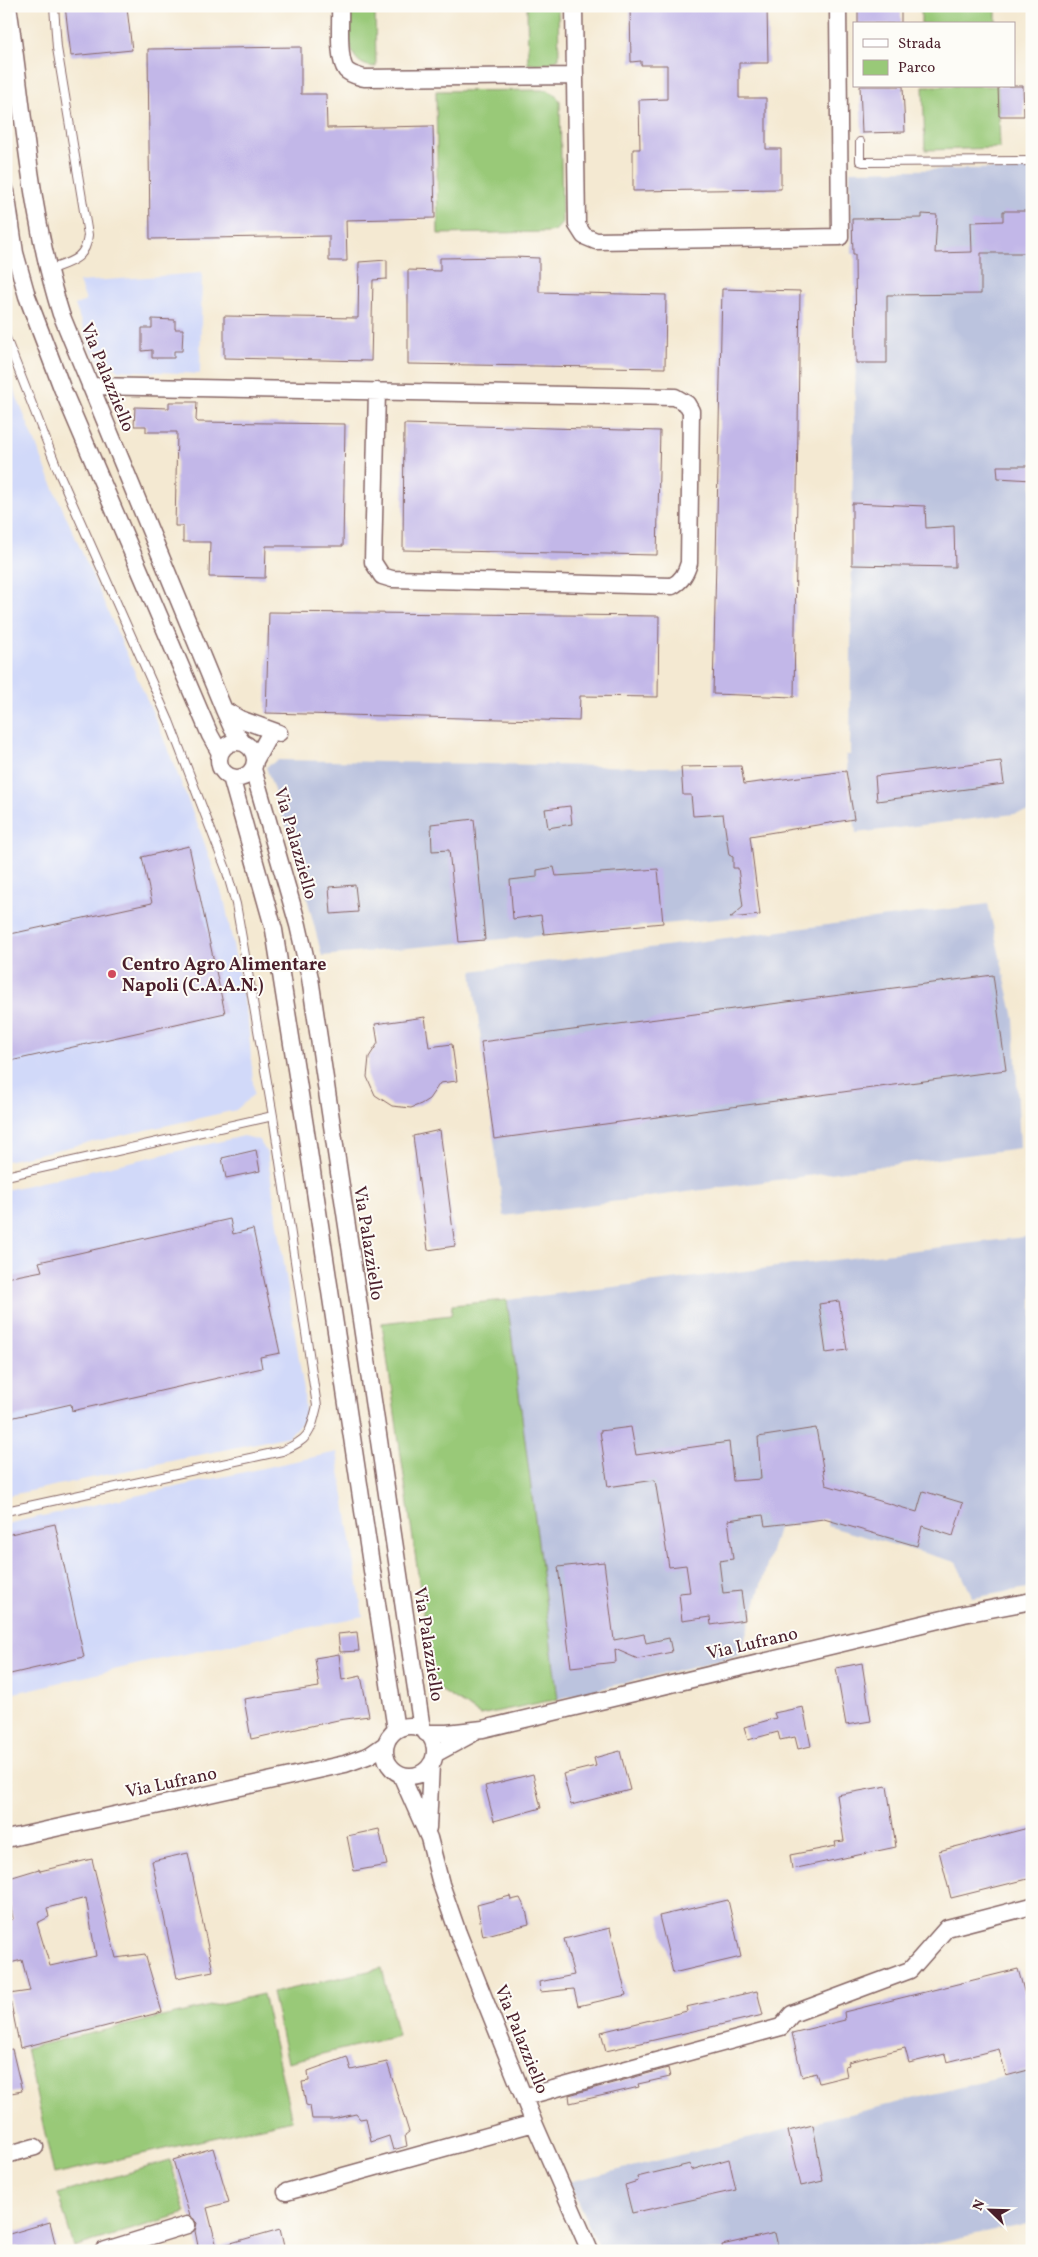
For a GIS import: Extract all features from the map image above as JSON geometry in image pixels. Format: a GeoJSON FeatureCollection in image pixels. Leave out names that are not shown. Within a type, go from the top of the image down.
{"type":"FeatureCollection","features":[{"type":"Feature","properties":{"kind":"street","name":"Via Palazziello"},"geometry":{"type":"LineString","coordinates":[[8,6],[35,209],[61,314],[224,710],[232,728],[250,754],[298,925],[310,978],[424,1731]]}},
{"type":"Feature","properties":{"kind":"street"},"geometry":{"type":"LineString","coordinates":[[340,6],[342,60],[347,70],[354,75],[364,78],[574,76]]}},
{"type":"Feature","properties":{"kind":"street"},"geometry":{"type":"LineString","coordinates":[[574,6],[576,218],[577,225],[584,236],[596,241],[840,236],[838,6]]}},
{"type":"Feature","properties":{"kind":"street"},"geometry":{"type":"LineString","coordinates":[[6,191],[15,254],[26,296],[70,406],[210,735],[220,753],[220,765],[226,774],[231,777],[244,777],[250,754],[229,744],[220,753]]}},
{"type":"Feature","properties":{"kind":"street"},"geometry":{"type":"LineString","coordinates":[[90,386],[675,397],[682,400],[691,411],[689,563],[686,573],[678,583],[672,586],[392,579],[382,576],[373,562],[377,392]]}},
{"type":"Feature","properties":{"kind":"street"},"geometry":{"type":"LineString","coordinates":[[224,710],[240,719],[279,732]]}},
{"type":"Feature","properties":{"kind":"street"},"geometry":{"type":"LineString","coordinates":[[231,777],[274,930],[396,1730]]}},
{"type":"Feature","properties":{"kind":"street","name":"Via Lufrano"},"geometry":{"type":"LineString","coordinates":[[424,1731],[447,1733],[483,1729],[906,1627],[1032,1601]]}},
{"type":"Feature","properties":{"kind":"street"},"geometry":{"type":"LineString","coordinates":[[409,1726],[424,1731],[434,1746],[433,1759],[418,1775],[345,1764],[370,1755],[386,1744],[396,1730],[409,1726]]}},
{"type":"Feature","properties":{"kind":"street","name":"Via Lufrano"},"geometry":{"type":"LineString","coordinates":[[433,1759],[483,1729]]}},
{"type":"Feature","properties":{"kind":"street"},"geometry":{"type":"LineString","coordinates":[[386,1744],[386,1760],[396,1771]]}},
{"type":"Feature","properties":{"kind":"street","name":"Via Palazziello"},"geometry":{"type":"LineString","coordinates":[[429,1838],[428,1812],[433,1759]]}},
{"type":"Feature","properties":{"kind":"street","name":"Via Lufrano"},"geometry":{"type":"LineString","coordinates":[[6,1839],[345,1764]]}},
{"type":"Feature","properties":{"kind":"street","name":"Via Palazziello"},"geometry":{"type":"LineString","coordinates":[[396,1771],[429,1838],[458,1933],[534,2123],[590,2251]]}},
{"type":"Feature","properties":{"kind":"street"},"geometry":{"type":"LineString","coordinates":[[524,2097],[780,2027],[792,2014],[910,1970],[947,1928],[1032,1906]]}},
{"type":"Feature","properties":{"kind":"street"},"geometry":{"type":"LineString","coordinates":[[286,2192],[534,2123]]}},
{"type":"Feature","properties":{"kind":"street"},"geometry":{"type":"LineString","coordinates":[[6,2155],[34,2147]]}},
{"type":"Feature","properties":{"kind":"street"},"geometry":{"type":"LineString","coordinates":[[103,2251],[187,2225]]}},
{"type":"Feature","properties":{"kind":"lane"},"geometry":{"type":"LineString","coordinates":[[49,270],[78,258],[84,252],[88,235],[57,48],[54,6]]}},
{"type":"Feature","properties":{"kind":"lane"},"geometry":{"type":"LineString","coordinates":[[860,142],[860,160],[863,162],[1032,161]]}},
{"type":"Feature","properties":{"kind":"lane"},"geometry":{"type":"LineString","coordinates":[[6,338],[59,473],[169,721],[226,870],[236,904],[273,1116],[317,1406],[312,1429],[302,1442],[282,1451],[6,1511]]}},
{"type":"Feature","properties":{"kind":"lane"},"geometry":{"type":"LineString","coordinates":[[6,1176],[273,1116]]}},
{"type":"Feature","properties":{"kind":"shaded area"},"geometry":{"type":"Polygon","coordinates":[[[1032,168],[1032,816],[1031,812],[856,833],[846,755],[850,755],[853,450],[856,363],[855,254],[852,254],[850,171],[1032,168]]]}},
{"type":"Feature","properties":{"kind":"shaded area"},"geometry":{"type":"Polygon","coordinates":[[[202,273],[200,374],[117,370],[117,368],[108,367],[99,361],[91,351],[75,305],[86,301],[79,282],[202,273]]]}},
{"type":"Feature","properties":{"kind":"shaded area"},"geometry":{"type":"Polygon","coordinates":[[[6,370],[54,489],[159,727],[202,836],[225,903],[248,1022],[254,1094],[236,1110],[6,1161],[6,370]]]}},
{"type":"Feature","properties":{"kind":"shaded area"},"geometry":{"type":"Polygon","coordinates":[[[278,760],[649,767],[741,766],[760,915],[322,956],[296,855],[266,767],[278,760]]]}},
{"type":"Feature","properties":{"kind":"shaded area"},"geometry":{"type":"Polygon","coordinates":[[[988,904],[1014,1018],[1020,1148],[504,1216],[472,971],[988,904]]]}},
{"type":"Feature","properties":{"kind":"shaded area"},"geometry":{"type":"Polygon","coordinates":[[[244,1136],[259,1140],[267,1153],[304,1391],[305,1418],[289,1436],[6,1496],[6,1190],[244,1136]]]}},
{"type":"Feature","properties":{"kind":"shaded area"},"geometry":{"type":"Polygon","coordinates":[[[1032,1236],[1032,1587],[973,1598],[956,1562],[827,1526],[828,1518],[778,1528],[740,1655],[558,1699],[507,1300],[1032,1236]]]}},
{"type":"Feature","properties":{"kind":"shaded area"},"geometry":{"type":"Polygon","coordinates":[[[337,1452],[363,1616],[148,1662],[6,1695],[6,1524],[337,1452]]]}},
{"type":"Feature","properties":{"kind":"shaded area"},"geometry":{"type":"Polygon","coordinates":[[[1032,2070],[1032,2222],[897,2251],[600,2251],[569,2182],[1032,2070]]]}},
{"type":"Feature","properties":{"kind":"green space"},"geometry":{"type":"Polygon","coordinates":[[[375,6],[376,67],[365,65],[358,60],[353,54],[350,36],[350,7],[375,6]]]}},
{"type":"Feature","properties":{"kind":"green space"},"geometry":{"type":"Polygon","coordinates":[[[527,6],[558,6],[559,58],[549,64],[528,64],[527,6]]]}},
{"type":"Feature","properties":{"kind":"green space"},"geometry":{"type":"Polygon","coordinates":[[[921,6],[996,6],[996,22],[921,22],[921,6]]]}},
{"type":"Feature","properties":{"kind":"green space"},"geometry":{"type":"Polygon","coordinates":[[[923,88],[998,88],[1000,148],[925,150],[923,88]]]}},
{"type":"Feature","properties":{"kind":"green space"},"geometry":{"type":"Polygon","coordinates":[[[547,90],[555,94],[560,101],[562,223],[555,231],[548,232],[438,234],[436,91],[547,90]]]}},
{"type":"Feature","properties":{"kind":"green space"},"geometry":{"type":"Polygon","coordinates":[[[507,1300],[558,1699],[480,1715],[434,1686],[382,1323],[451,1315],[452,1305],[507,1300]]]}},
{"type":"Feature","properties":{"kind":"green space"},"geometry":{"type":"Polygon","coordinates":[[[382,1968],[398,2036],[288,2062],[272,1993],[382,1968]]]}},
{"type":"Feature","properties":{"kind":"green space"},"geometry":{"type":"Polygon","coordinates":[[[263,1994],[292,2120],[54,2174],[26,2048],[263,1994]]]}},
{"type":"Feature","properties":{"kind":"green space"},"geometry":{"type":"Polygon","coordinates":[[[170,2160],[186,2213],[74,2247],[58,2194],[170,2160]]]}},
{"type":"Feature","properties":{"kind":"building"},"geometry":{"type":"Polygon","coordinates":[[[65,6],[106,6],[106,11],[127,8],[132,50],[71,56],[65,6]]]}},
{"type":"Feature","properties":{"kind":"building"},"geometry":{"type":"Polygon","coordinates":[[[630,6],[767,6],[768,63],[739,63],[739,98],[766,98],[766,149],[781,149],[781,189],[633,191],[633,149],[640,149],[639,100],[667,99],[667,65],[641,65],[641,61],[631,62],[630,6]]]}},
{"type":"Feature","properties":{"kind":"building"},"geometry":{"type":"Polygon","coordinates":[[[858,6],[901,6],[901,22],[858,22],[858,6]]]}},
{"type":"Feature","properties":{"kind":"building"},"geometry":{"type":"Polygon","coordinates":[[[301,47],[301,94],[326,94],[327,128],[433,126],[435,218],[346,220],[347,261],[329,261],[329,236],[150,239],[148,49],[301,47]]]}},
{"type":"Feature","properties":{"kind":"building"},"geometry":{"type":"Polygon","coordinates":[[[1023,86],[1024,116],[999,116],[998,88],[1023,86]]]}},
{"type":"Feature","properties":{"kind":"building"},"geometry":{"type":"Polygon","coordinates":[[[860,88],[903,88],[905,132],[862,133],[860,88]]]}},
{"type":"Feature","properties":{"kind":"building"},"geometry":{"type":"Polygon","coordinates":[[[1003,211],[1032,211],[1032,253],[981,253],[981,294],[887,295],[887,363],[856,363],[855,254],[853,254],[852,219],[922,218],[922,214],[937,215],[935,253],[972,252],[971,222],[1003,221],[1003,211]]]}},
{"type":"Feature","properties":{"kind":"building"},"geometry":{"type":"Polygon","coordinates":[[[440,258],[539,258],[539,292],[666,295],[665,368],[408,364],[408,270],[440,271],[440,258]]]}},
{"type":"Feature","properties":{"kind":"building"},"geometry":{"type":"Polygon","coordinates":[[[387,260],[387,279],[373,280],[371,361],[224,358],[224,316],[358,318],[359,262],[387,260]]]}},
{"type":"Feature","properties":{"kind":"building"},"geometry":{"type":"Polygon","coordinates":[[[722,289],[800,291],[794,697],[713,694],[722,289]]]}},
{"type":"Feature","properties":{"kind":"building"},"geometry":{"type":"Polygon","coordinates":[[[152,319],[175,320],[175,329],[183,329],[182,351],[174,351],[174,358],[152,358],[152,350],[142,351],[142,328],[152,328],[152,319]]]}},
{"type":"Feature","properties":{"kind":"building"},"geometry":{"type":"Polygon","coordinates":[[[169,402],[197,402],[196,420],[198,422],[345,424],[343,546],[266,546],[265,578],[209,577],[210,542],[183,542],[183,526],[175,526],[177,432],[146,432],[146,426],[134,426],[135,407],[169,408],[169,402]]]}},
{"type":"Feature","properties":{"kind":"building"},"geometry":{"type":"Polygon","coordinates":[[[404,424],[660,431],[657,555],[403,550],[404,424]]]}},
{"type":"Feature","properties":{"kind":"building"},"geometry":{"type":"Polygon","coordinates":[[[997,466],[1032,466],[1032,480],[998,478],[997,466]]]}},
{"type":"Feature","properties":{"kind":"building"},"geometry":{"type":"Polygon","coordinates":[[[852,503],[925,506],[926,528],[954,526],[955,567],[852,565],[852,503]]]}},
{"type":"Feature","properties":{"kind":"building"},"geometry":{"type":"Polygon","coordinates":[[[269,612],[659,616],[658,697],[580,696],[579,721],[266,713],[269,612]]]}},
{"type":"Feature","properties":{"kind":"building"},"geometry":{"type":"Polygon","coordinates":[[[1001,761],[1004,784],[877,801],[875,776],[1001,761]]]}},
{"type":"Feature","properties":{"kind":"building"},"geometry":{"type":"Polygon","coordinates":[[[741,766],[744,784],[846,771],[854,819],[750,836],[760,915],[730,918],[743,907],[738,868],[733,868],[733,857],[729,855],[723,814],[693,816],[691,795],[683,795],[681,767],[741,766]]]}},
{"type":"Feature","properties":{"kind":"building"},"geometry":{"type":"Polygon","coordinates":[[[570,806],[572,824],[548,828],[545,809],[570,806]]]}},
{"type":"Feature","properties":{"kind":"building"},"geometry":{"type":"Polygon","coordinates":[[[474,819],[485,940],[459,942],[449,850],[432,851],[431,824],[474,819]]]}},
{"type":"Feature","properties":{"kind":"building","name":"Centro Agro Alimentare Napoli (C.A.A.N.)"},"geometry":{"type":"Polygon","coordinates":[[[189,846],[225,1013],[6,1062],[6,935],[152,903],[142,857],[189,846]]]}},
{"type":"Feature","properties":{"kind":"building"},"geometry":{"type":"Polygon","coordinates":[[[554,867],[556,876],[658,869],[663,923],[544,934],[541,915],[513,919],[510,880],[537,877],[537,870],[554,867]]]}},
{"type":"Feature","properties":{"kind":"building"},"geometry":{"type":"Polygon","coordinates":[[[355,885],[358,912],[331,914],[329,887],[355,885]]]}},
{"type":"Feature","properties":{"kind":"building"},"geometry":{"type":"Polygon","coordinates":[[[993,975],[1006,1070],[494,1139],[481,1042],[993,975]]]}},
{"type":"Feature","properties":{"kind":"building"},"geometry":{"type":"Polygon","coordinates":[[[425,1017],[429,1047],[452,1044],[457,1081],[440,1083],[429,1099],[411,1108],[392,1106],[375,1095],[367,1077],[369,1057],[378,1043],[375,1024],[425,1017]]]}},
{"type":"Feature","properties":{"kind":"building"},"geometry":{"type":"Polygon","coordinates":[[[440,1130],[455,1246],[428,1250],[413,1136],[440,1130]]]}},
{"type":"Feature","properties":{"kind":"building"},"geometry":{"type":"Polygon","coordinates":[[[256,1150],[260,1171],[226,1178],[222,1158],[256,1150]]]}},
{"type":"Feature","properties":{"kind":"building"},"geometry":{"type":"Polygon","coordinates":[[[230,1219],[233,1234],[253,1229],[280,1353],[260,1357],[262,1368],[72,1411],[71,1404],[6,1419],[6,1278],[42,1271],[39,1262],[230,1219]]]}},
{"type":"Feature","properties":{"kind":"building"},"geometry":{"type":"Polygon","coordinates":[[[839,1301],[847,1350],[826,1353],[819,1304],[839,1301]]]}},
{"type":"Feature","properties":{"kind":"building"},"geometry":{"type":"Polygon","coordinates":[[[631,1427],[636,1455],[729,1442],[733,1481],[761,1479],[758,1437],[816,1428],[826,1485],[917,1512],[923,1491],[963,1503],[953,1536],[922,1526],[917,1546],[824,1519],[765,1526],[763,1515],[728,1520],[733,1559],[719,1561],[723,1593],[741,1591],[745,1620],[711,1625],[710,1617],[682,1621],[679,1593],[690,1592],[686,1565],[669,1567],[655,1480],[608,1487],[600,1431],[631,1427]]]}},
{"type":"Feature","properties":{"kind":"building"},"geometry":{"type":"Polygon","coordinates":[[[55,1524],[84,1657],[6,1675],[6,1535],[55,1524]]]}},
{"type":"Feature","properties":{"kind":"building"},"geometry":{"type":"Polygon","coordinates":[[[604,1562],[614,1640],[644,1634],[646,1643],[669,1638],[672,1652],[638,1659],[615,1649],[616,1662],[571,1667],[558,1567],[604,1562]]]}},
{"type":"Feature","properties":{"kind":"building"},"geometry":{"type":"Polygon","coordinates":[[[357,1632],[359,1651],[340,1652],[338,1634],[357,1632]]]}},
{"type":"Feature","properties":{"kind":"building"},"geometry":{"type":"Polygon","coordinates":[[[339,1654],[342,1680],[361,1676],[369,1716],[338,1720],[251,1739],[244,1699],[319,1687],[315,1658],[339,1654]]]}},
{"type":"Feature","properties":{"kind":"building"},"geometry":{"type":"Polygon","coordinates":[[[862,1663],[871,1721],[846,1725],[836,1668],[862,1663]]]}},
{"type":"Feature","properties":{"kind":"building"},"geometry":{"type":"Polygon","coordinates":[[[803,1707],[811,1746],[798,1749],[795,1737],[780,1740],[778,1732],[748,1740],[744,1727],[776,1718],[774,1713],[803,1707]]]}},
{"type":"Feature","properties":{"kind":"building"},"geometry":{"type":"Polygon","coordinates":[[[620,1751],[630,1790],[571,1805],[563,1774],[596,1766],[594,1758],[620,1751]]]}},
{"type":"Feature","properties":{"kind":"building"},"geometry":{"type":"Polygon","coordinates":[[[533,1774],[541,1808],[494,1821],[485,1786],[533,1774]]]}},
{"type":"Feature","properties":{"kind":"building"},"geometry":{"type":"Polygon","coordinates":[[[887,1786],[896,1847],[792,1869],[790,1855],[836,1846],[835,1842],[844,1841],[837,1795],[887,1786]]]}},
{"type":"Feature","properties":{"kind":"building"},"geometry":{"type":"Polygon","coordinates":[[[1032,1827],[1032,1878],[951,1898],[939,1851],[1032,1827]]]}},
{"type":"Feature","properties":{"kind":"building"},"geometry":{"type":"Polygon","coordinates":[[[379,1829],[387,1865],[354,1871],[347,1836],[379,1829]]]}},
{"type":"Feature","properties":{"kind":"building"},"geometry":{"type":"Polygon","coordinates":[[[188,1853],[213,1971],[177,1978],[152,1861],[188,1853]]]}},
{"type":"Feature","properties":{"kind":"building"},"geometry":{"type":"Polygon","coordinates":[[[92,1859],[116,1958],[145,1954],[162,2012],[20,2048],[9,1994],[30,1991],[22,1960],[6,1964],[6,1921],[13,1919],[6,1879],[39,1869],[40,1871],[92,1859]],[[86,1898],[47,1908],[49,1917],[37,1923],[50,1966],[96,1956],[86,1898]]]}},
{"type":"Feature","properties":{"kind":"building"},"geometry":{"type":"Polygon","coordinates":[[[510,1896],[511,1900],[520,1898],[526,1910],[529,1924],[483,1936],[477,1905],[510,1896]]]}},
{"type":"Feature","properties":{"kind":"building"},"geometry":{"type":"Polygon","coordinates":[[[728,1900],[741,1957],[673,1973],[659,1916],[728,1900]]]}},
{"type":"Feature","properties":{"kind":"building"},"geometry":{"type":"Polygon","coordinates":[[[610,1928],[626,1995],[578,2006],[574,1989],[540,1992],[539,1982],[574,1975],[564,1939],[610,1928]]]}},
{"type":"Feature","properties":{"kind":"building"},"geometry":{"type":"Polygon","coordinates":[[[1018,1969],[1026,1998],[1032,1997],[1032,2069],[1006,2076],[999,2049],[947,2062],[945,2054],[909,2063],[905,2048],[848,2062],[849,2065],[845,2066],[847,2076],[819,2083],[816,2073],[802,2077],[792,2033],[845,2020],[844,2012],[1018,1969]]]}},
{"type":"Feature","properties":{"kind":"building"},"geometry":{"type":"Polygon","coordinates":[[[757,1991],[763,2015],[606,2051],[601,2032],[687,2011],[686,2007],[757,1991]]]}},
{"type":"Feature","properties":{"kind":"building"},"geometry":{"type":"Polygon","coordinates":[[[12,2049],[22,2091],[6,2094],[6,2050],[12,2049]]]}},
{"type":"Feature","properties":{"kind":"building"},"geometry":{"type":"Polygon","coordinates":[[[347,2057],[351,2070],[387,2062],[409,2132],[405,2135],[407,2146],[393,2150],[389,2136],[371,2142],[366,2118],[360,2119],[356,2114],[333,2119],[312,2119],[310,2106],[306,2105],[302,2082],[309,2081],[308,2071],[347,2057]]]}},
{"type":"Feature","properties":{"kind":"building"},"geometry":{"type":"Polygon","coordinates":[[[668,2068],[670,2077],[638,2084],[639,2087],[570,2103],[569,2095],[668,2068]]]}},
{"type":"Feature","properties":{"kind":"building"},"geometry":{"type":"Polygon","coordinates":[[[813,2125],[823,2181],[801,2186],[788,2131],[813,2125]]]}},
{"type":"Feature","properties":{"kind":"building"},"geometry":{"type":"Polygon","coordinates":[[[213,2148],[229,2202],[207,2208],[217,2247],[280,2229],[285,2251],[199,2251],[195,2231],[197,2223],[190,2216],[173,2160],[213,2148]]]}},
{"type":"Feature","properties":{"kind":"building"},"geometry":{"type":"Polygon","coordinates":[[[729,2159],[736,2190],[632,2213],[625,2185],[638,2181],[637,2177],[690,2164],[691,2170],[729,2159]]]}},
{"type":"Feature","properties":{"kind":"building"},"geometry":{"type":"Polygon","coordinates":[[[50,2222],[56,2247],[46,2251],[19,2251],[18,2246],[6,2250],[6,2235],[50,2222]]]}},
{"type":"Feature","properties":{"kind":"building"},"geometry":{"type":"Polygon","coordinates":[[[775,2233],[779,2251],[723,2251],[722,2245],[775,2233]]]}},
{"type":"Feature","properties":{"kind":"place","name":"Centro Agro Alimentare Napoli (C.A.A.N.)"},"geometry":{"type":"Point","coordinates":[112,974]}}]}
